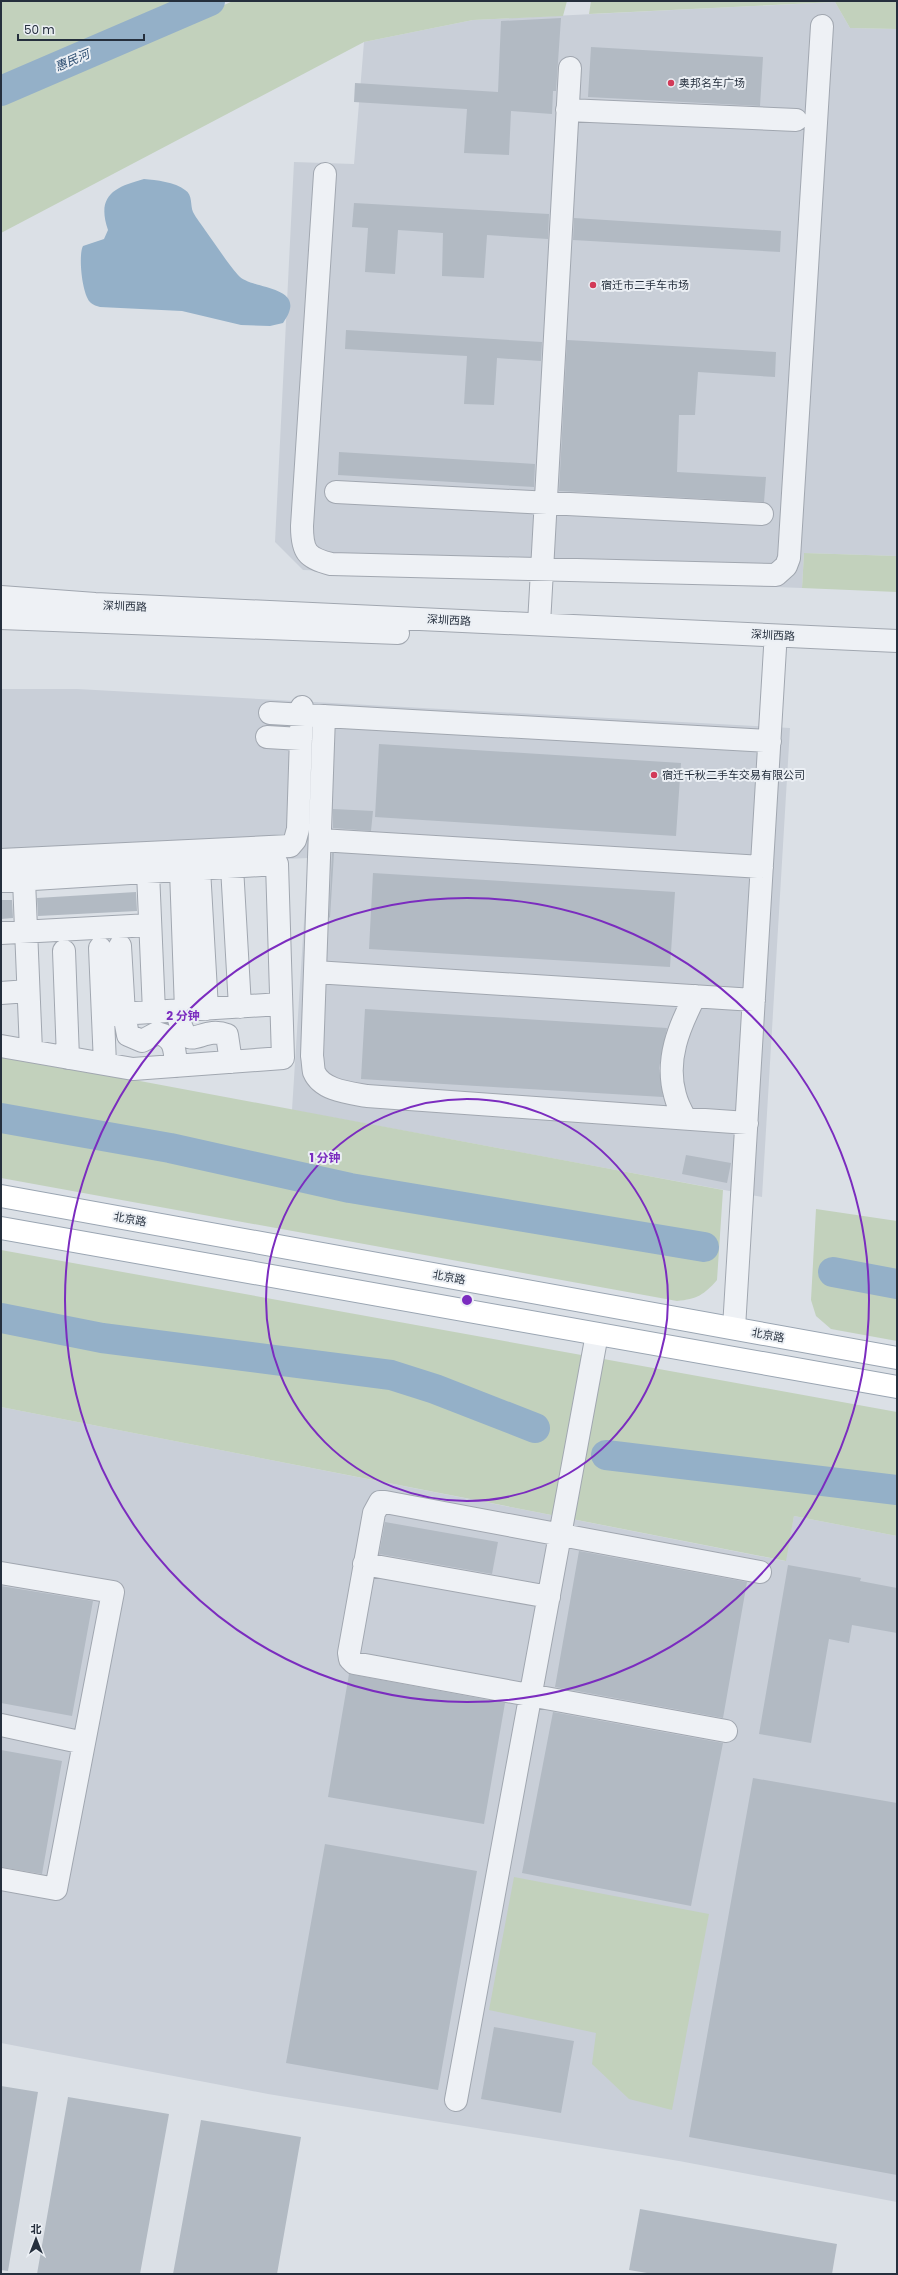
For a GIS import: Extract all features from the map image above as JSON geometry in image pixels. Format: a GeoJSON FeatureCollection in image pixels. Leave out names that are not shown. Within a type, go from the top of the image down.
{"type":"FeatureCollection","features":[{"type":"Feature","properties":{"kind":"main road","name":"北京路"},"geometry":{"type":"LineString","coordinates":[[1,1196],[897,1358]]}},
{"type":"Feature","properties":{"kind":"main road"},"geometry":{"type":"LineString","coordinates":[[1,1228],[897,1387]]}},
{"type":"Feature","properties":{"kind":"street"},"geometry":{"type":"LineString","coordinates":[[324,174],[302,526],[302,541],[306,552],[316,560],[331,564],[776,576],[786,566],[789,558],[822,26]]}},
{"type":"Feature","properties":{"kind":"street"},"geometry":{"type":"LineString","coordinates":[[539,624],[570,68]]}},
{"type":"Feature","properties":{"kind":"street"},"geometry":{"type":"LineString","coordinates":[[567,110],[796,120]]}},
{"type":"Feature","properties":{"kind":"street"},"geometry":{"type":"LineString","coordinates":[[336,492],[762,514]]}},
{"type":"Feature","properties":{"kind":"street","name":"深圳西路"},"geometry":{"type":"LineString","coordinates":[[1,597],[95,604],[897,641]]}},
{"type":"Feature","properties":{"kind":"street","name":"深圳西路"},"geometry":{"type":"LineString","coordinates":[[1,618],[897,654]]}},
{"type":"Feature","properties":{"kind":"street"},"geometry":{"type":"LineString","coordinates":[[734,1328],[775,648]]}},
{"type":"Feature","properties":{"kind":"street"},"geometry":{"type":"LineString","coordinates":[[270,712],[302,711],[324,716],[770,741]]}},
{"type":"Feature","properties":{"kind":"street"},"geometry":{"type":"LineString","coordinates":[[1,860],[290,846],[295,840],[298,829],[302,711]]}},
{"type":"Feature","properties":{"kind":"street"},"geometry":{"type":"LineString","coordinates":[[324,716],[312,1056],[315,1073],[324,1084],[342,1092],[368,1096],[747,1123]]}},
{"type":"Feature","properties":{"kind":"street"},"geometry":{"type":"LineString","coordinates":[[267,737],[301,739]]}},
{"type":"Feature","properties":{"kind":"street"},"geometry":{"type":"LineString","coordinates":[[320,840],[762,866]]}},
{"type":"Feature","properties":{"kind":"street"},"geometry":{"type":"LineString","coordinates":[[1,881],[277,864],[276,1005],[283,1058],[133,1069],[1,1046]]}},
{"type":"Feature","properties":{"kind":"street"},"geometry":{"type":"LineString","coordinates":[[232,867],[240,1007]]}},
{"type":"Feature","properties":{"kind":"street"},"geometry":{"type":"LineString","coordinates":[[190,869],[183,916],[190,1010]]}},
{"type":"Feature","properties":{"kind":"street"},"geometry":{"type":"LineString","coordinates":[[190,869],[190,1010],[184,1033],[191,1038],[200,1038],[209,1032],[217,1031],[227,1035],[231,1062]]}},
{"type":"Feature","properties":{"kind":"street"},"geometry":{"type":"LineString","coordinates":[[148,872],[154,1012]]}},
{"type":"Feature","properties":{"kind":"street"},"geometry":{"type":"LineString","coordinates":[[24,880],[31,1051]]}},
{"type":"Feature","properties":{"kind":"street"},"geometry":{"type":"LineString","coordinates":[[1,933],[150,921],[183,916]]}},
{"type":"Feature","properties":{"kind":"street"},"geometry":{"type":"LineString","coordinates":[[105,1064],[113,1015],[110,947]]}},
{"type":"Feature","properties":{"kind":"street"},"geometry":{"type":"LineString","coordinates":[[64,951],[68,1058]]}},
{"type":"Feature","properties":{"kind":"street"},"geometry":{"type":"LineString","coordinates":[[315,972],[754,1000]]}},
{"type":"Feature","properties":{"kind":"street"},"geometry":{"type":"LineString","coordinates":[[1,978],[28,984]]}},
{"type":"Feature","properties":{"kind":"street"},"geometry":{"type":"LineString","coordinates":[[1,993],[28,984]]}},
{"type":"Feature","properties":{"kind":"street"},"geometry":{"type":"LineString","coordinates":[[685,1118],[675,1096],[672,1063],[679,1030],[695,996]]}},
{"type":"Feature","properties":{"kind":"street"},"geometry":{"type":"LineString","coordinates":[[113,1015],[276,1005]]}},
{"type":"Feature","properties":{"kind":"street"},"geometry":{"type":"LineString","coordinates":[[113,1015],[128,1035],[134,1040],[142,1042],[157,1033],[170,1038],[174,1047],[176,1066]]}},
{"type":"Feature","properties":{"kind":"street"},"geometry":{"type":"LineString","coordinates":[[456,2100],[597,1334]]}},
{"type":"Feature","properties":{"kind":"street"},"geometry":{"type":"LineString","coordinates":[[726,1731],[354,1663],[350,1659],[349,1653],[374,1513],[380,1502],[760,1572]]}},
{"type":"Feature","properties":{"kind":"street"},"geometry":{"type":"LineString","coordinates":[[364,1564],[549,1597]]}},
{"type":"Feature","properties":{"kind":"street"},"geometry":{"type":"LineString","coordinates":[[1,1573],[113,1592],[56,1889],[1,1879]]}},
{"type":"Feature","properties":{"kind":"street"},"geometry":{"type":"LineString","coordinates":[[1,1725],[84,1743]]}},
{"type":"Feature","properties":{"kind":"shaded area","name":"宿迁市二手车市场"},"geometry":{"type":"Polygon","coordinates":[[[835,2],[850,28],[897,29],[897,556],[804,553],[802,588],[303,570],[275,542],[294,162],[354,164],[364,42],[473,20],[835,2]]]}},
{"type":"Feature","properties":{"kind":"shaded area"},"geometry":{"type":"Polygon","coordinates":[[[1,689],[77,689],[790,728],[762,1197],[292,1110],[308,858],[1,872],[1,689]]]}},
{"type":"Feature","properties":{"kind":"shaded area"},"geometry":{"type":"Polygon","coordinates":[[[1,1407],[785,1561],[794,1516],[897,1536],[897,2202],[679,2161],[268,2094],[1,2043],[1,1407]]]}},
{"type":"Feature","properties":{"kind":"green space"},"geometry":{"type":"Polygon","coordinates":[[[1,1],[190,1],[1,82],[1,1]]]}},
{"type":"Feature","properties":{"kind":"green space"},"geometry":{"type":"Polygon","coordinates":[[[233,1],[567,1],[563,16],[473,20],[364,42],[1,233],[1,104],[233,1]]]}},
{"type":"Feature","properties":{"kind":"green space"},"geometry":{"type":"Polygon","coordinates":[[[591,1],[897,1],[897,29],[850,28],[835,2],[589,14],[591,1]]]}},
{"type":"Feature","properties":{"kind":"green space"},"geometry":{"type":"Polygon","coordinates":[[[804,553],[897,556],[897,592],[802,588],[804,553]]]}},
{"type":"Feature","properties":{"kind":"green space"},"geometry":{"type":"Polygon","coordinates":[[[1,1055],[723,1190],[717,1280],[704,1293],[690,1299],[677,1301],[1,1178],[1,1055]]]}},
{"type":"Feature","properties":{"kind":"green space"},"geometry":{"type":"Polygon","coordinates":[[[816,1209],[897,1221],[897,1341],[831,1329],[816,1316],[811,1300],[816,1209]]]}},
{"type":"Feature","properties":{"kind":"green space"},"geometry":{"type":"Polygon","coordinates":[[[1,1250],[897,1412],[897,1536],[794,1516],[786,1561],[1,1407],[1,1250]]]}},
{"type":"Feature","properties":{"kind":"green space"},"geometry":{"type":"Polygon","coordinates":[[[514,1877],[709,1914],[672,2110],[629,2099],[592,2064],[596,2033],[489,2010],[514,1877]]]}},
{"type":"Feature","properties":{"kind":"water"},"geometry":{"type":"Polygon","coordinates":[[[144,179],[171,183],[188,192],[194,214],[238,275],[254,284],[276,290],[290,301],[290,310],[283,323],[270,326],[241,325],[182,311],[100,307],[91,303],[85,292],[83,284],[81,258],[83,246],[104,239],[108,230],[104,208],[106,201],[111,194],[124,185],[144,179]]]}},
{"type":"Feature","properties":{"kind":"building"},"geometry":{"type":"Polygon","coordinates":[[[561,18],[556,91],[553,91],[552,114],[511,111],[509,155],[464,153],[467,109],[354,102],[355,83],[498,92],[501,21],[561,18]]]}},
{"type":"Feature","properties":{"kind":"building"},"geometry":{"type":"Polygon","coordinates":[[[591,47],[763,57],[760,106],[588,97],[591,47]]]}},
{"type":"Feature","properties":{"kind":"building"},"geometry":{"type":"Polygon","coordinates":[[[354,203],[549,214],[548,239],[487,235],[484,278],[442,276],[443,233],[398,230],[395,274],[365,272],[368,228],[352,227],[354,203]]]}},
{"type":"Feature","properties":{"kind":"building"},"geometry":{"type":"Polygon","coordinates":[[[574,218],[781,231],[780,252],[573,240],[574,218]]]}},
{"type":"Feature","properties":{"kind":"building"},"geometry":{"type":"Polygon","coordinates":[[[346,330],[542,342],[541,361],[497,358],[494,405],[464,404],[467,356],[345,349],[346,330]]]}},
{"type":"Feature","properties":{"kind":"building"},"geometry":{"type":"Polygon","coordinates":[[[567,340],[776,352],[775,377],[698,372],[695,415],[679,415],[677,472],[766,477],[764,502],[559,491],[567,340]]]}},
{"type":"Feature","properties":{"kind":"building"},"geometry":{"type":"Polygon","coordinates":[[[339,452],[535,464],[534,487],[338,475],[339,452]]]}},
{"type":"Feature","properties":{"kind":"building"},"geometry":{"type":"Polygon","coordinates":[[[379,744],[681,763],[676,836],[375,817],[379,744]]]}},
{"type":"Feature","properties":{"kind":"building"},"geometry":{"type":"Polygon","coordinates":[[[333,809],[373,811],[371,831],[333,828],[333,809]]]}},
{"type":"Feature","properties":{"kind":"building"},"geometry":{"type":"Polygon","coordinates":[[[332,853],[334,853],[330,918],[329,917],[332,853]]]}},
{"type":"Feature","properties":{"kind":"building"},"geometry":{"type":"Polygon","coordinates":[[[373,873],[675,892],[670,967],[369,949],[373,873]]]}},
{"type":"Feature","properties":{"kind":"building"},"geometry":{"type":"Polygon","coordinates":[[[136,892],[137,911],[38,916],[37,898],[136,892]]]}},
{"type":"Feature","properties":{"kind":"building"},"geometry":{"type":"Polygon","coordinates":[[[1,900],[12,900],[13,918],[1,919],[1,900]]]}},
{"type":"Feature","properties":{"kind":"building"},"geometry":{"type":"Polygon","coordinates":[[[365,1009],[667,1028],[659,1068],[663,1097],[361,1079],[365,1009]]]}},
{"type":"Feature","properties":{"kind":"building"},"geometry":{"type":"Polygon","coordinates":[[[686,1155],[731,1163],[727,1183],[682,1174],[686,1155]]]}},
{"type":"Feature","properties":{"kind":"building"},"geometry":{"type":"Polygon","coordinates":[[[385,1522],[498,1542],[492,1574],[379,1554],[385,1522]]]}},
{"type":"Feature","properties":{"kind":"building"},"geometry":{"type":"Polygon","coordinates":[[[579,1551],[747,1582],[723,1718],[555,1687],[579,1551]]]}},
{"type":"Feature","properties":{"kind":"building"},"geometry":{"type":"Polygon","coordinates":[[[788,1565],[861,1578],[860,1581],[897,1588],[897,1633],[852,1625],[849,1643],[829,1639],[811,1743],[759,1734],[788,1565]]]}},
{"type":"Feature","properties":{"kind":"building"},"geometry":{"type":"Polygon","coordinates":[[[1,1586],[93,1601],[72,1716],[1,1703],[1,1586]]]}},
{"type":"Feature","properties":{"kind":"building"},"geometry":{"type":"Polygon","coordinates":[[[349,1674],[505,1703],[484,1824],[328,1797],[349,1674]]]}},
{"type":"Feature","properties":{"kind":"building"},"geometry":{"type":"Polygon","coordinates":[[[553,1712],[723,1743],[691,1906],[522,1873],[553,1712]]]}},
{"type":"Feature","properties":{"kind":"building"},"geometry":{"type":"Polygon","coordinates":[[[1,1750],[62,1761],[42,1874],[1,1867],[1,1750]]]}},
{"type":"Feature","properties":{"kind":"building"},"geometry":{"type":"Polygon","coordinates":[[[753,1778],[897,1803],[897,2175],[689,2137],[753,1778]]]}},
{"type":"Feature","properties":{"kind":"building"},"geometry":{"type":"Polygon","coordinates":[[[325,1844],[477,1871],[438,2090],[286,2063],[325,1844]]]}},
{"type":"Feature","properties":{"kind":"building"},"geometry":{"type":"Polygon","coordinates":[[[494,2027],[574,2041],[561,2113],[481,2099],[494,2027]]]}},
{"type":"Feature","properties":{"kind":"building"},"geometry":{"type":"Polygon","coordinates":[[[1,2086],[38,2092],[8,2271],[1,2270],[1,2086]]]}},
{"type":"Feature","properties":{"kind":"building"},"geometry":{"type":"Polygon","coordinates":[[[68,2097],[169,2114],[140,2274],[37,2274],[68,2097]]]}},
{"type":"Feature","properties":{"kind":"building"},"geometry":{"type":"Polygon","coordinates":[[[201,2120],[301,2137],[277,2274],[173,2274],[201,2120]]]}},
{"type":"Feature","properties":{"kind":"building"},"geometry":{"type":"Polygon","coordinates":[[[640,2209],[837,2244],[832,2274],[653,2274],[629,2270],[640,2209]]]}},
{"type":"Feature","properties":{"kind":"waterway","name":"惠民河"},"geometry":{"type":"LineString","coordinates":[[1,91],[210,1]]}},
{"type":"Feature","properties":{"kind":"waterway"},"geometry":{"type":"LineString","coordinates":[[1,1118],[170,1148],[350,1188],[704,1247]]}},
{"type":"Feature","properties":{"kind":"waterway"},"geometry":{"type":"LineString","coordinates":[[833,1272],[897,1284]]}},
{"type":"Feature","properties":{"kind":"waterway"},"geometry":{"type":"LineString","coordinates":[[1,1318],[102,1338],[391,1375],[435,1389],[535,1428]]}},
{"type":"Feature","properties":{"kind":"waterway"},"geometry":{"type":"LineString","coordinates":[[606,1455],[897,1490]]}},
{"type":"Feature","properties":{"kind":"place","name":"奥邦名车广场"},"geometry":{"type":"Point","coordinates":[671,83]}},
{"type":"Feature","properties":{"kind":"place","name":"宿迁市二手车市场"},"geometry":{"type":"Point","coordinates":[593,285]}},
{"type":"Feature","properties":{"kind":"place","name":"宿迁千秋二手车交易有限公司"},"geometry":{"type":"Point","coordinates":[654,775]}}]}
